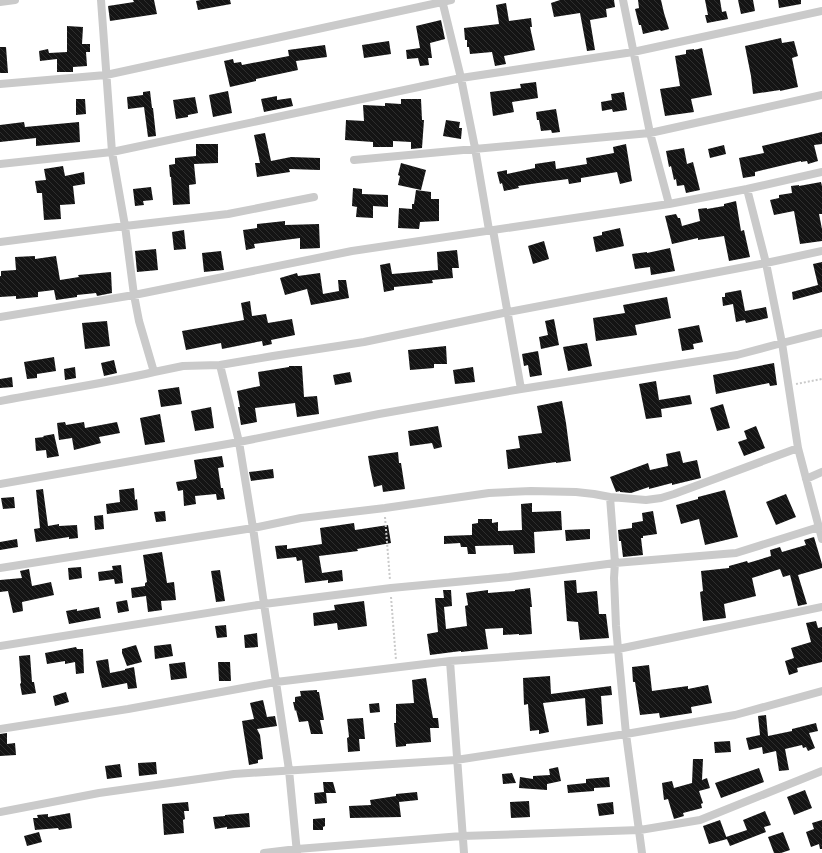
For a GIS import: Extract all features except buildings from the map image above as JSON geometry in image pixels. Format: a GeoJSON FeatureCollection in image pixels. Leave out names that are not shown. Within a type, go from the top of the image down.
{"type":"FeatureCollection","features":[{"type":"Feature","properties":{"kind":"street"},"geometry":{"type":"LineString","coordinates":[[0,2],[15,0]]}},
{"type":"Feature","properties":{"kind":"street"},"geometry":{"type":"LineString","coordinates":[[101,0],[112,152],[125,226],[134,295],[139,321],[154,372]]}},
{"type":"Feature","properties":{"kind":"street"},"geometry":{"type":"LineString","coordinates":[[0,84],[106,75],[451,0]]}},
{"type":"Feature","properties":{"kind":"street"},"geometry":{"type":"LineString","coordinates":[[623,0],[650,133],[669,204]]}},
{"type":"Feature","properties":{"kind":"street"},"geometry":{"type":"LineString","coordinates":[[442,1],[461,78],[508,312],[521,389]]}},
{"type":"Feature","properties":{"kind":"street"},"geometry":{"type":"LineString","coordinates":[[0,164],[112,152],[461,78],[634,52],[822,10]]}},
{"type":"Feature","properties":{"kind":"street"},"geometry":{"type":"LineString","coordinates":[[354,160],[650,133],[822,95]]}},
{"type":"Feature","properties":{"kind":"street"},"geometry":{"type":"LineString","coordinates":[[0,317],[134,295],[352,251],[669,204],[747,189],[822,172]]}},
{"type":"Feature","properties":{"kind":"street"},"geometry":{"type":"LineString","coordinates":[[747,189],[766,263],[782,343],[798,448],[822,539]]}},
{"type":"Feature","properties":{"kind":"street"},"geometry":{"type":"LineString","coordinates":[[0,242],[228,214],[314,197]]}},
{"type":"Feature","properties":{"kind":"street"},"geometry":{"type":"LineString","coordinates":[[0,401],[128,378],[183,366],[220,365],[364,342],[508,312],[766,263],[822,250]]}},
{"type":"Feature","properties":{"kind":"street"},"geometry":{"type":"LineString","coordinates":[[0,484],[239,442],[379,414],[521,389],[737,356],[822,333]]}},
{"type":"Feature","properties":{"kind":"street"},"geometry":{"type":"LineString","coordinates":[[220,365],[239,442],[253,528],[289,770],[297,851]]}},
{"type":"Feature","properties":{"kind":"street"},"geometry":{"type":"LineString","coordinates":[[0,568],[253,528],[301,518],[489,493],[531,491],[576,492],[646,500],[661,498],[798,448]]}},
{"type":"Feature","properties":{"kind":"street"},"geometry":{"type":"LineString","coordinates":[[806,479],[822,472]]}},
{"type":"Feature","properties":{"kind":"street"},"geometry":{"type":"LineString","coordinates":[[610,497],[615,563],[614,578],[618,649],[626,734],[642,853]]}},
{"type":"Feature","properties":{"kind":"street"},"geometry":{"type":"LineString","coordinates":[[0,646],[264,604],[391,588],[509,577],[615,563],[736,553],[819,528]]}},
{"type":"Feature","properties":{"kind":"street"},"geometry":{"type":"LineString","coordinates":[[0,729],[128,709],[276,682],[450,661],[618,649],[822,607]]}},
{"type":"Feature","properties":{"kind":"street"},"geometry":{"type":"LineString","coordinates":[[450,661],[456,760],[464,853]]}},
{"type":"Feature","properties":{"kind":"street"},"geometry":{"type":"LineString","coordinates":[[0,812],[99,793],[234,774],[456,760],[626,734],[736,715],[822,691]]}},
{"type":"Feature","properties":{"kind":"street"},"geometry":{"type":"LineString","coordinates":[[264,853],[462,836],[640,830],[700,820],[822,771]]}},
{"type":"Feature","properties":{"kind":"path"},"geometry":{"type":"LineString","coordinates":[[788,385],[822,379]]}}]}
